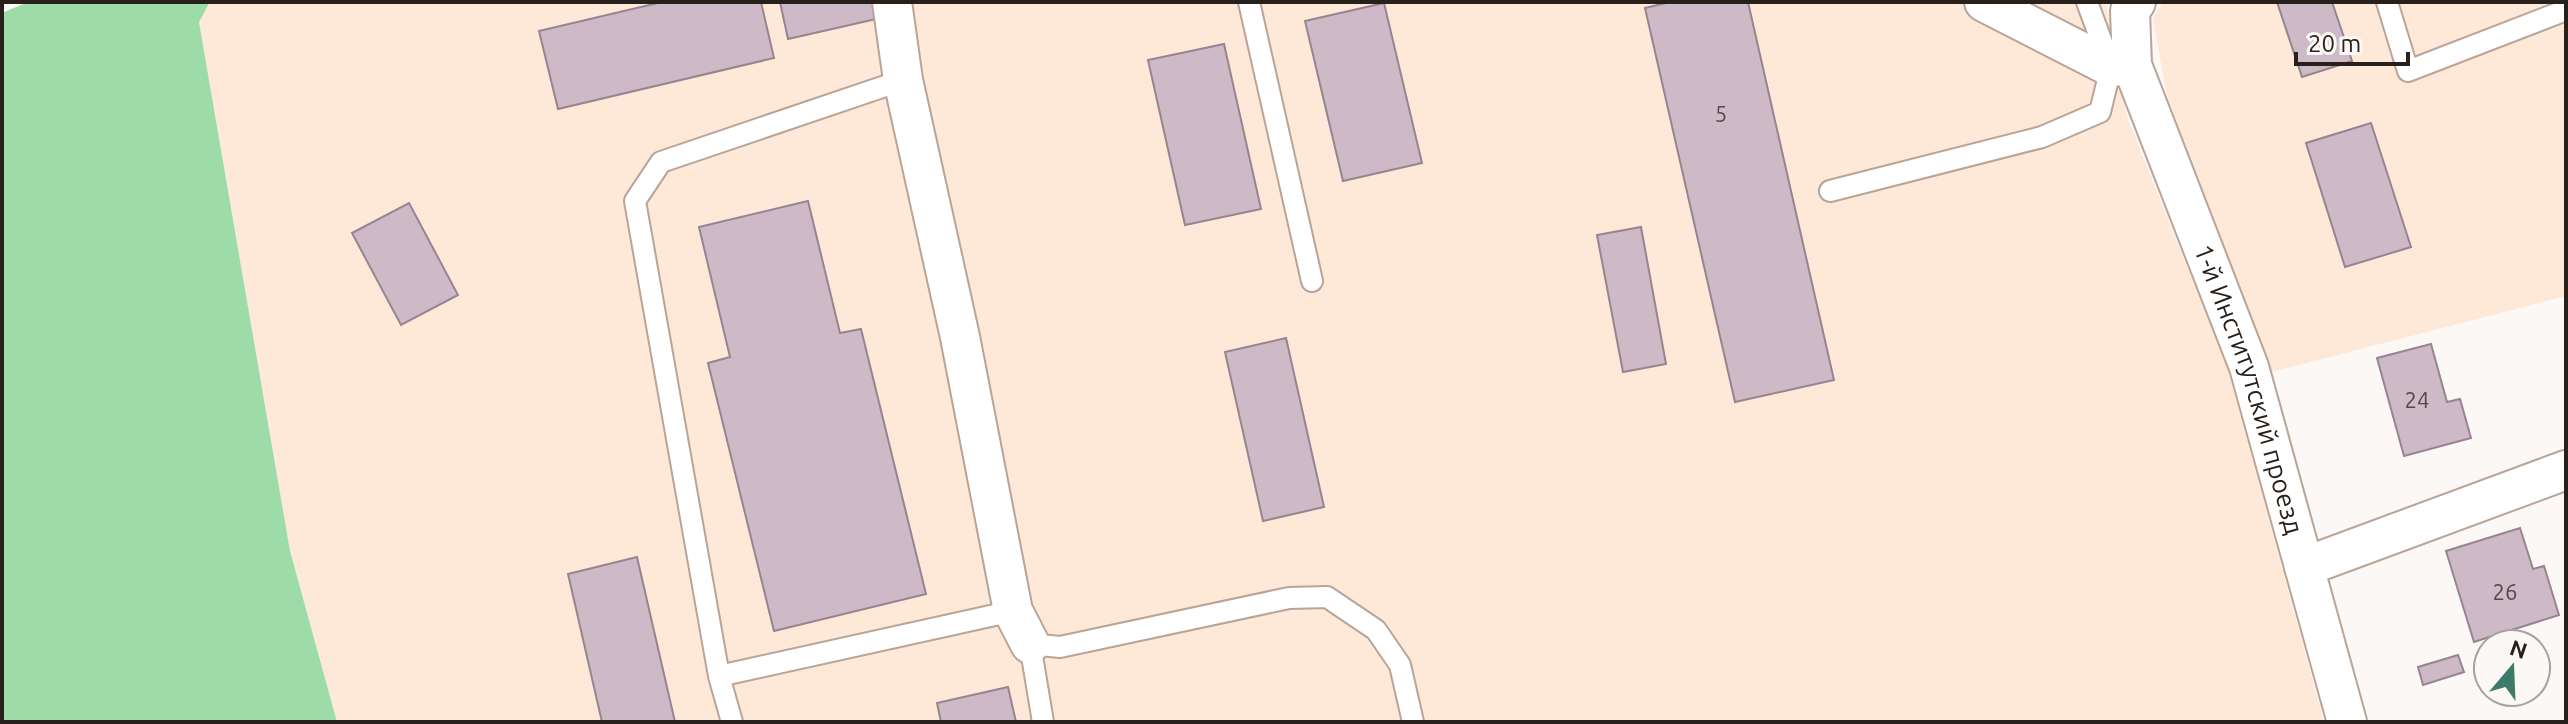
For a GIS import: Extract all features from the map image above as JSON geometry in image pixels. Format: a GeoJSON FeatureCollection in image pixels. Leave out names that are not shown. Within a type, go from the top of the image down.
{"type":"FeatureCollection","features":[{"type":"Feature","properties":{"kind":"street"},"geometry":{"type":"LineString","coordinates":[[892,2],[903,80],[960,337],[1013,611],[1030,644]]}},
{"type":"Feature","properties":{"kind":"street"},"geometry":{"type":"LineString","coordinates":[[1984,2],[2122,66]]}},
{"type":"Feature","properties":{"kind":"street","name":"1-й Институтский проезд"},"geometry":{"type":"LineString","coordinates":[[2136,2],[2130,11],[2122,66],[2249,367],[2347,722]]}},
{"type":"Feature","properties":{"kind":"street"},"geometry":{"type":"LineString","coordinates":[[2304,567],[2566,470]]}},
{"type":"Feature","properties":{"kind":"lane"},"geometry":{"type":"LineString","coordinates":[[1249,2],[1312,281]]}},
{"type":"Feature","properties":{"kind":"lane"},"geometry":{"type":"LineString","coordinates":[[1830,191],[2042,137],[2100,112],[2122,66],[2087,2]]}},
{"type":"Feature","properties":{"kind":"lane"},"geometry":{"type":"LineString","coordinates":[[2387,2],[2408,71],[2566,10]]}},
{"type":"Feature","properties":{"kind":"lane"},"geometry":{"type":"LineString","coordinates":[[732,722],[719,676],[635,201],[661,162],[903,80]]}},
{"type":"Feature","properties":{"kind":"lane"},"geometry":{"type":"LineString","coordinates":[[1043,722],[1030,644],[1060,647],[1289,598],[1327,597],[1376,630],[1400,665],[1413,722]]}},
{"type":"Feature","properties":{"kind":"lane"},"geometry":{"type":"LineString","coordinates":[[719,676],[1013,611]]}},
{"type":"Feature","properties":{"kind":"shaded area"},"geometry":{"type":"Polygon","coordinates":[[[211,2],[2106,2],[2126,114],[2227,367],[2324,722],[337,722],[290,551],[199,22],[211,2]]]}},
{"type":"Feature","properties":{"kind":"shaded area"},"geometry":{"type":"Polygon","coordinates":[[[2163,2],[2566,2],[2566,296],[2264,374],[2166,92],[2153,18],[2163,2]]]}},
{"type":"Feature","properties":{"kind":"green space"},"geometry":{"type":"Polygon","coordinates":[[[28,2],[210,2],[199,22],[290,551],[337,722],[2,722],[2,13],[28,2]]]}},
{"type":"Feature","properties":{"kind":"building"},"geometry":{"type":"Polygon","coordinates":[[[662,2],[761,2],[774,58],[558,109],[539,31],[662,2]]]}},
{"type":"Feature","properties":{"kind":"building"},"geometry":{"type":"Polygon","coordinates":[[[780,2],[881,2],[885,17],[788,39],[780,2]]]}},
{"type":"Feature","properties":{"kind":"building"},"geometry":{"type":"Polygon","coordinates":[[[1670,2],[1748,2],[1834,380],[1735,402],[1645,8],[1670,2]]]}},
{"type":"Feature","properties":{"kind":"building"},"geometry":{"type":"Polygon","coordinates":[[[2277,2],[2332,2],[2352,61],[2302,77],[2277,2]]]}},
{"type":"Feature","properties":{"kind":"building"},"geometry":{"type":"Polygon","coordinates":[[[1384,3],[1422,163],[1343,181],[1305,21],[1384,3]]]}},
{"type":"Feature","properties":{"kind":"building"},"geometry":{"type":"Polygon","coordinates":[[[1224,44],[1261,209],[1185,225],[1148,60],[1224,44]]]}},
{"type":"Feature","properties":{"kind":"building"},"geometry":{"type":"Polygon","coordinates":[[[2371,123],[2411,247],[2345,267],[2306,143],[2371,123]]]}},
{"type":"Feature","properties":{"kind":"building"},"geometry":{"type":"Polygon","coordinates":[[[808,201],[840,333],[861,329],[926,594],[774,631],[708,363],[730,357],[699,227],[808,201]]]}},
{"type":"Feature","properties":{"kind":"building"},"geometry":{"type":"Polygon","coordinates":[[[409,203],[458,295],[401,325],[352,233],[409,203]]]}},
{"type":"Feature","properties":{"kind":"building"},"geometry":{"type":"Polygon","coordinates":[[[1641,227],[1666,364],[1623,372],[1597,235],[1641,227]]]}},
{"type":"Feature","properties":{"kind":"building"},"geometry":{"type":"Polygon","coordinates":[[[1286,338],[1324,507],[1263,521],[1225,352],[1286,338]]]}},
{"type":"Feature","properties":{"kind":"building"},"geometry":{"type":"Polygon","coordinates":[[[2431,344],[2447,402],[2460,399],[2471,438],[2404,456],[2377,358],[2431,344]]]}},
{"type":"Feature","properties":{"kind":"building"},"geometry":{"type":"Polygon","coordinates":[[[2520,528],[2533,569],[2544,566],[2559,615],[2518,628],[2472,628],[2472,636],[2446,551],[2520,528]]]}},
{"type":"Feature","properties":{"kind":"building"},"geometry":{"type":"Polygon","coordinates":[[[637,557],[675,722],[602,722],[568,574],[637,557]]]}},
{"type":"Feature","properties":{"kind":"building"},"geometry":{"type":"Polygon","coordinates":[[[2458,655],[2464,672],[2423,685],[2418,667],[2458,655]]]}},
{"type":"Feature","properties":{"kind":"building"},"geometry":{"type":"Polygon","coordinates":[[[1008,687],[1016,722],[941,722],[937,703],[1008,687]]]}}]}
